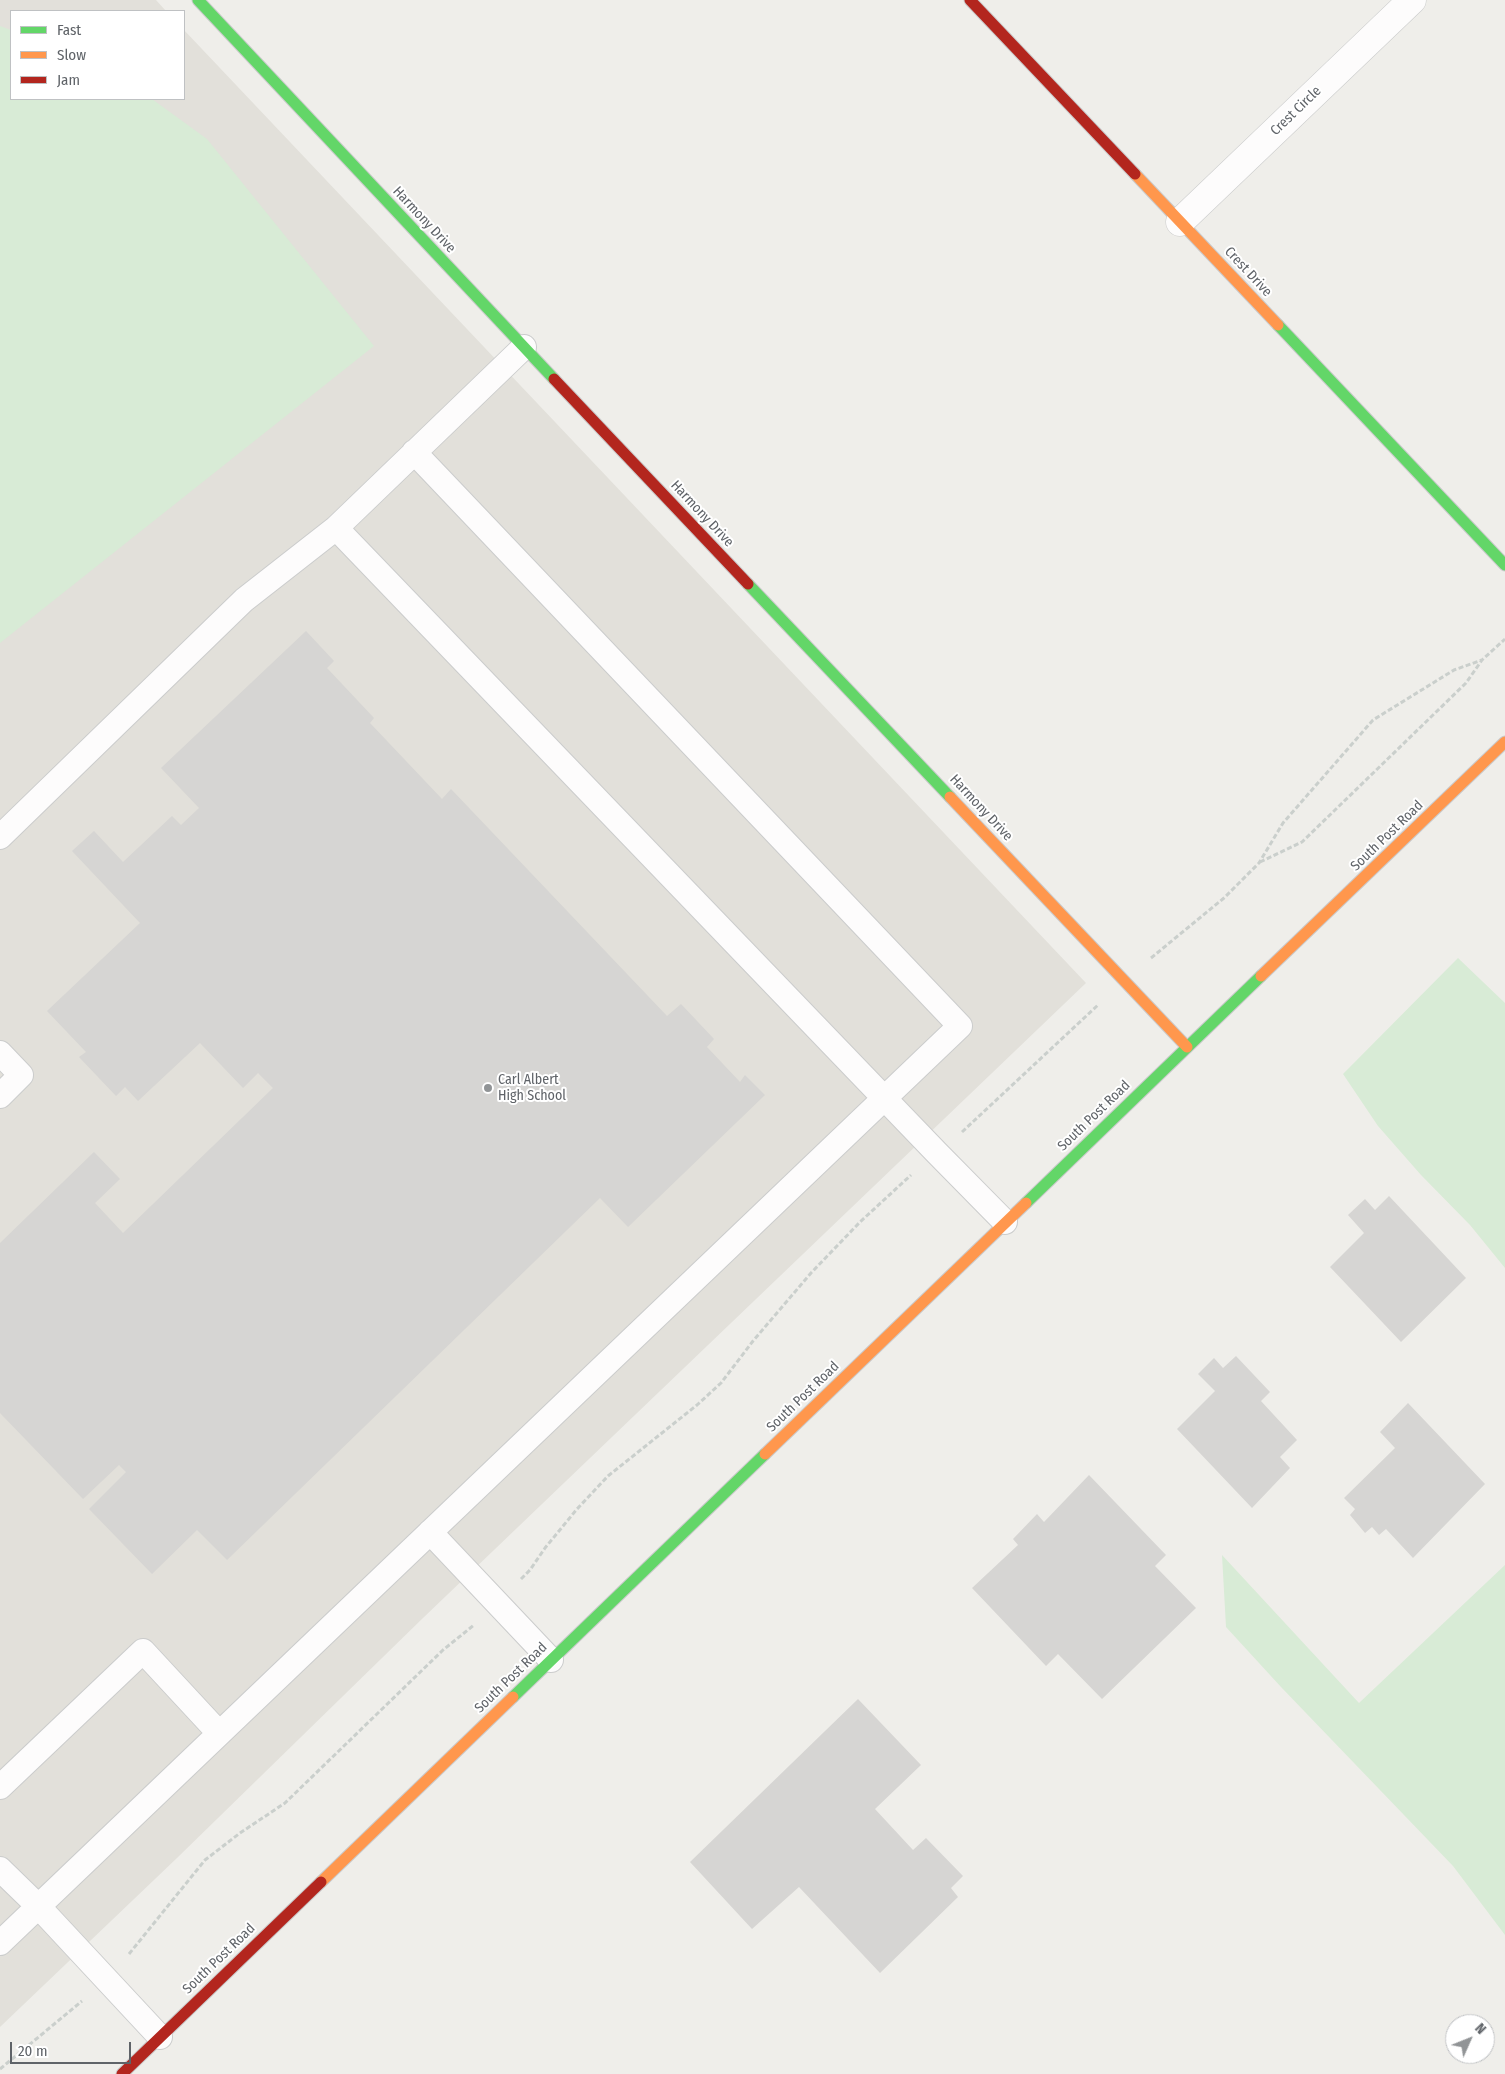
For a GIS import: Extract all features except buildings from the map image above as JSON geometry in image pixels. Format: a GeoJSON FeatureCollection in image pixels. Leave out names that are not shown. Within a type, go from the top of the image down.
{"type":"FeatureCollection","features":[{"type":"Feature","properties":{"kind":"street","name":"Harmony Drive"},"geometry":{"type":"LineString","coordinates":[[198,0],[524,348],[1187,1047]]}},
{"type":"Feature","properties":{"kind":"street","name":"Crest Drive"},"geometry":{"type":"LineString","coordinates":[[970,0],[1505,565]]}},
{"type":"Feature","properties":{"kind":"street","name":"Crest Circle"},"geometry":{"type":"LineString","coordinates":[[1180,222],[1412,0]]}},
{"type":"Feature","properties":{"kind":"street","name":"South Post Road"},"geometry":{"type":"LineString","coordinates":[[122,2074],[1505,742]]}},
{"type":"Feature","properties":{"kind":"lane"},"geometry":{"type":"LineString","coordinates":[[0,837],[244,600],[336,528],[524,348]]}},
{"type":"Feature","properties":{"kind":"lane"},"geometry":{"type":"LineString","coordinates":[[0,1943],[960,1026],[414,452]]}},
{"type":"Feature","properties":{"kind":"lane"},"geometry":{"type":"LineString","coordinates":[[336,528],[1005,1222]]}},
{"type":"Feature","properties":{"kind":"lane"},"geometry":{"type":"LineString","coordinates":[[0,1053],[21,1075],[0,1096]]}},
{"type":"Feature","properties":{"kind":"lane"},"geometry":{"type":"LineString","coordinates":[[430,1532],[551,1660]]}},
{"type":"Feature","properties":{"kind":"lane"},"geometry":{"type":"LineString","coordinates":[[0,1787],[143,1651],[219,1733]]}},
{"type":"Feature","properties":{"kind":"lane"},"geometry":{"type":"LineString","coordinates":[[0,1869],[38,1906],[160,2037]]}},
{"type":"Feature","properties":{"kind":"path"},"geometry":{"type":"LineString","coordinates":[[1259,863],[1302,842],[1466,683],[1482,660],[1505,640]]}},
{"type":"Feature","properties":{"kind":"path"},"geometry":{"type":"LineString","coordinates":[[0,2069],[108,1980],[204,1860],[285,1803],[443,1650],[465,1633],[530,1570],[545,1548],[608,1476],[697,1405],[721,1383],[753,1341],[817,1267],[895,1188],[976,1120],[1079,1021],[1224,898],[1259,863],[1283,824],[1372,720],[1454,670],[1482,660]]}},
{"type":"Feature","properties":{"kind":"shaded area","name":"Carl Albert High School"},"geometry":{"type":"Polygon","coordinates":[[[0,0],[156,0],[165,10],[10,10],[10,100],[185,100],[185,31],[1086,983],[423,1618],[177,1858],[0,2027],[0,0]]]}},
{"type":"Feature","properties":{"kind":"green space"},"geometry":{"type":"Polygon","coordinates":[[[0,26],[10,30],[10,100],[153,100],[207,139],[374,346],[0,643],[0,26]]]}},
{"type":"Feature","properties":{"kind":"green space"},"geometry":{"type":"Polygon","coordinates":[[[1458,958],[1505,1003],[1505,1268],[1470,1225],[1421,1175],[1378,1126],[1343,1074],[1458,958]]]}},
{"type":"Feature","properties":{"kind":"green space"},"geometry":{"type":"Polygon","coordinates":[[[1222,1555],[1359,1703],[1505,1565],[1505,1935],[1453,1866],[1226,1627],[1222,1555]]]}},
{"type":"Feature","properties":{"kind":"traffic: fast"},"geometry":{"type":"LineString","coordinates":[[198,0],[554,379]]}},
{"type":"Feature","properties":{"kind":"traffic: fast"},"geometry":{"type":"LineString","coordinates":[[1278,325],[1505,565]]}},
{"type":"Feature","properties":{"kind":"traffic: fast"},"geometry":{"type":"LineString","coordinates":[[748,584],[950,797]]}},
{"type":"Feature","properties":{"kind":"traffic: fast"},"geometry":{"type":"LineString","coordinates":[[1026,1203],[1261,976]]}},
{"type":"Feature","properties":{"kind":"traffic: fast"},"geometry":{"type":"LineString","coordinates":[[513,1697],[765,1454]]}},
{"type":"Feature","properties":{"kind":"traffic: slow"},"geometry":{"type":"LineString","coordinates":[[1135,174],[1278,325]]}},
{"type":"Feature","properties":{"kind":"traffic: slow"},"geometry":{"type":"LineString","coordinates":[[1261,976],[1505,742]]}},
{"type":"Feature","properties":{"kind":"traffic: slow"},"geometry":{"type":"LineString","coordinates":[[950,797],[1187,1047]]}},
{"type":"Feature","properties":{"kind":"traffic: slow"},"geometry":{"type":"LineString","coordinates":[[765,1454],[1026,1203]]}},
{"type":"Feature","properties":{"kind":"traffic: slow"},"geometry":{"type":"LineString","coordinates":[[321,1882],[513,1697]]}},
{"type":"Feature","properties":{"kind":"traffic: jam"},"geometry":{"type":"LineString","coordinates":[[970,0],[1135,174]]}},
{"type":"Feature","properties":{"kind":"traffic: jam"},"geometry":{"type":"LineString","coordinates":[[554,379],[748,584]]}},
{"type":"Feature","properties":{"kind":"traffic: jam"},"geometry":{"type":"LineString","coordinates":[[122,2074],[321,1882]]}},
{"type":"Feature","properties":{"kind":"place","name":"Carl Albert High School"},"geometry":{"type":"Point","coordinates":[488,1088]}}]}
